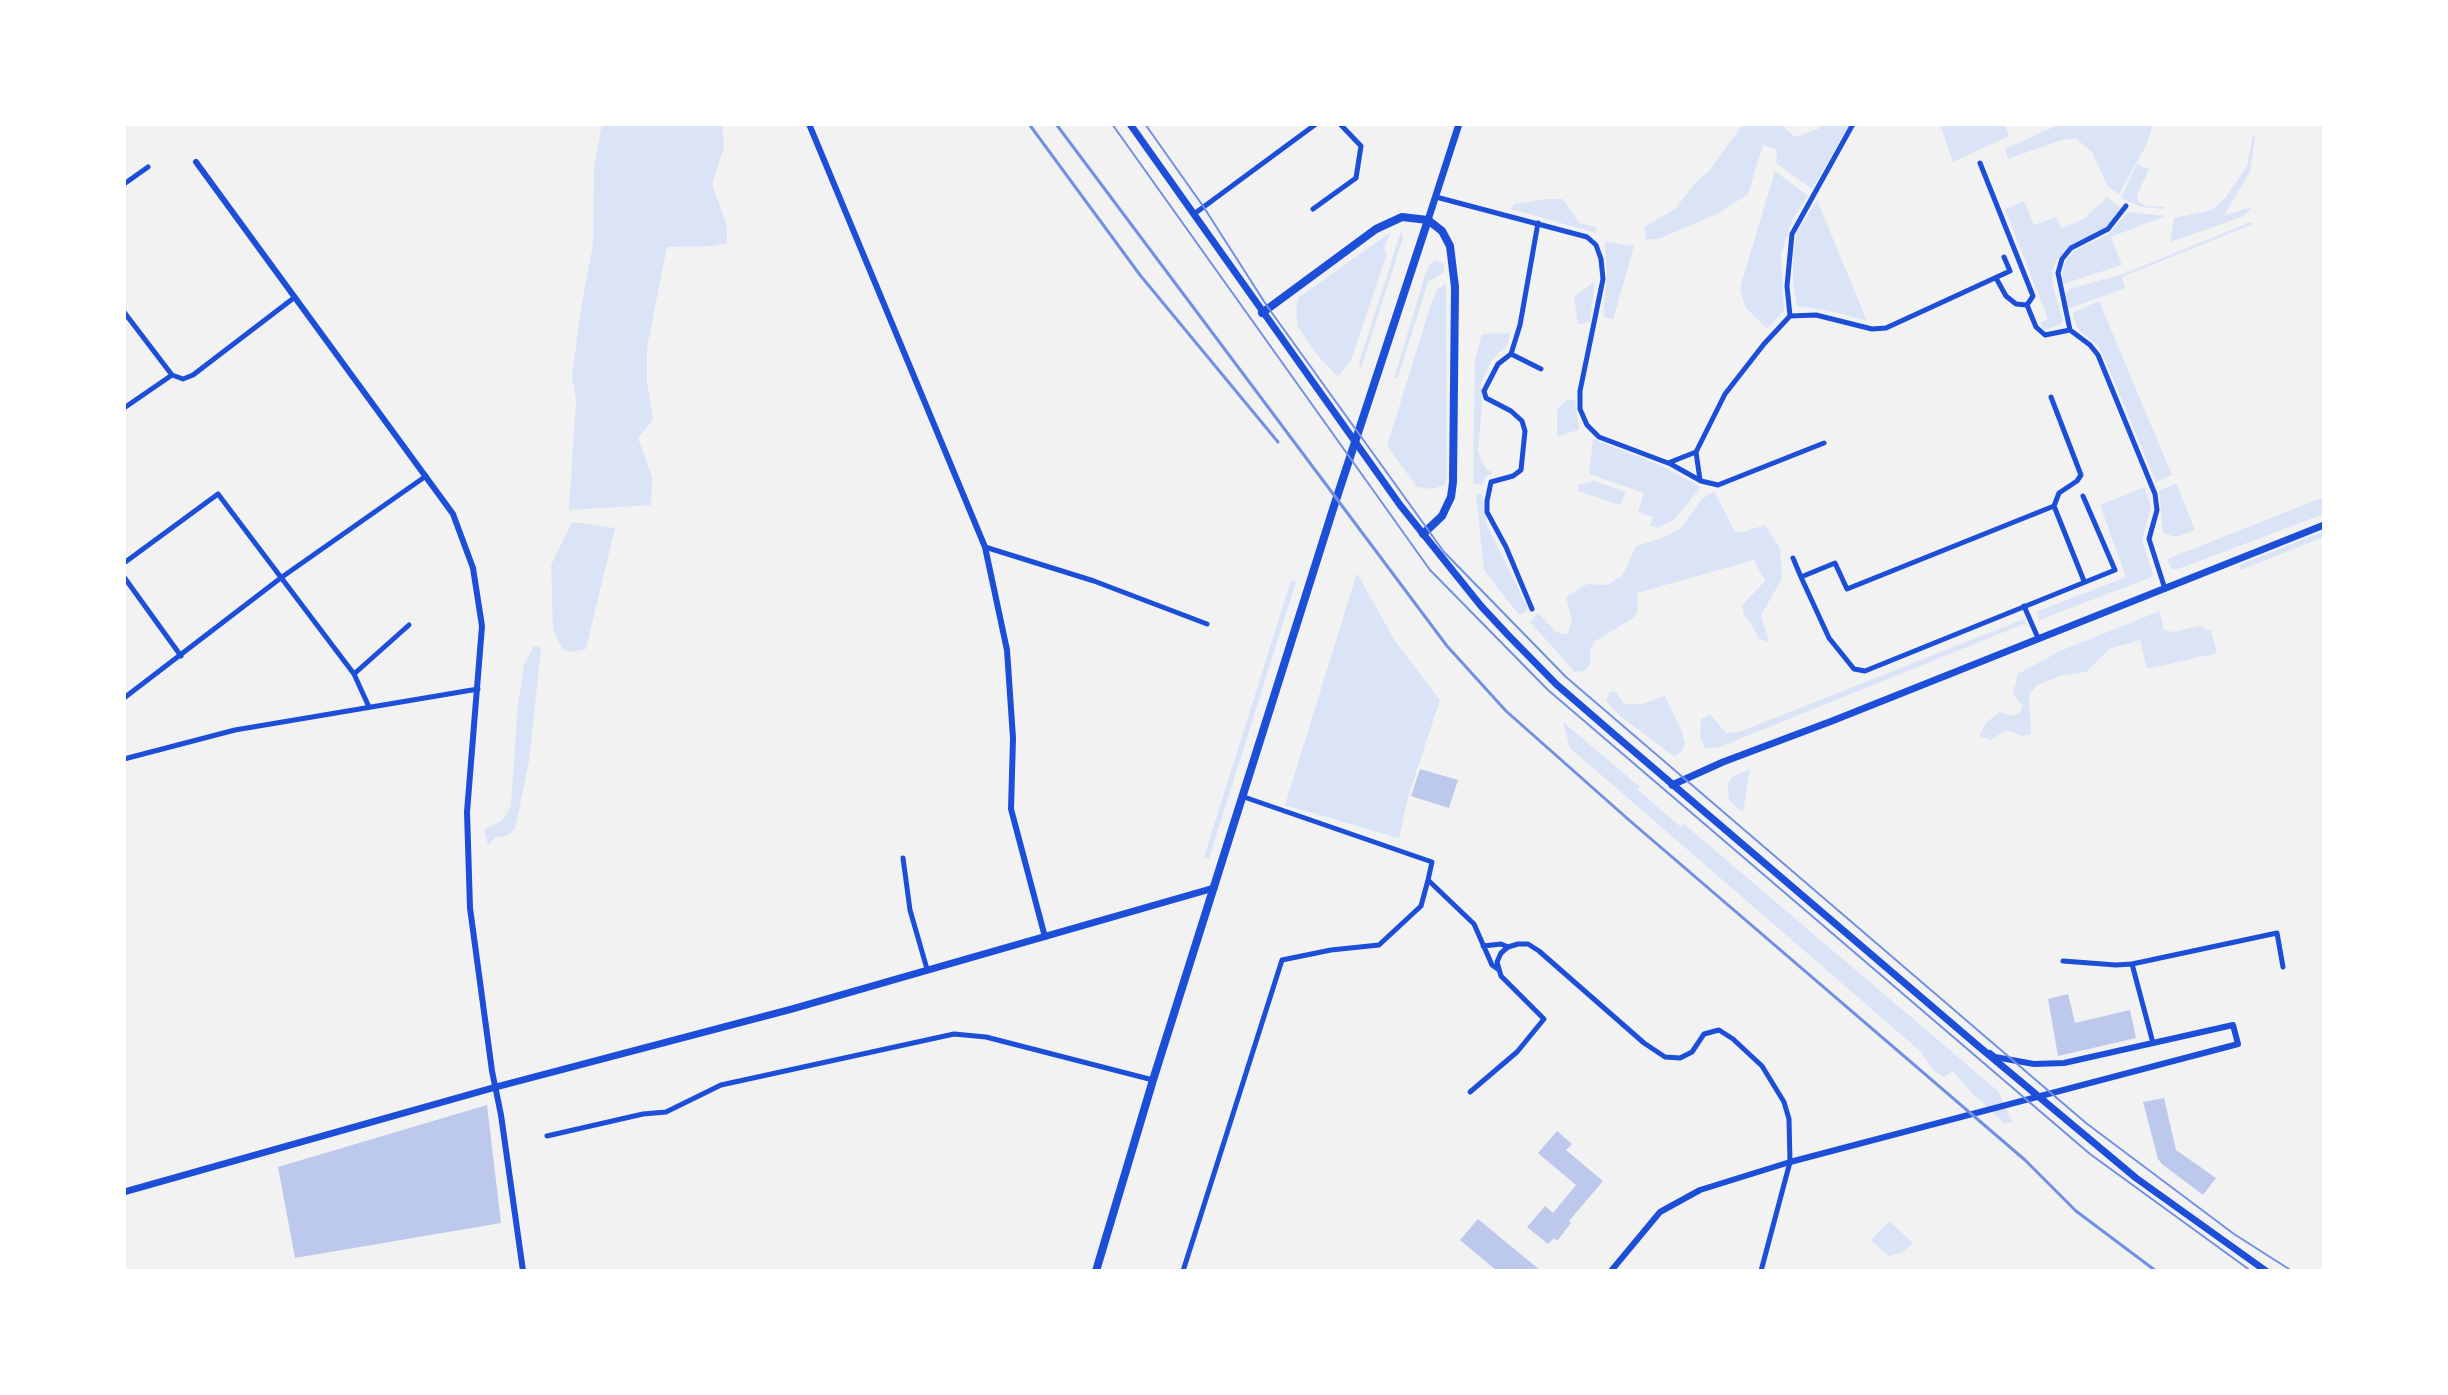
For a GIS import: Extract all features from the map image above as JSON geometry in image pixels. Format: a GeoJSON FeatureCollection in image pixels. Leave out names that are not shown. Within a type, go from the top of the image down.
{"type":"FeatureCollection","features":[{"type":"Feature","properties":{"kind":"highway"},"geometry":{"type":"LineString","coordinates":[[1262,313],[1376,229],[1402,217],[1428,220],[1442,231],[1450,246],[1453,274],[1454,468],[1447,507],[1423,534]]}},
{"type":"Feature","properties":{"kind":"highway"},"geometry":{"type":"LineString","coordinates":[[1096,1271],[1153,1080],[1428,220]]}},
{"type":"Feature","properties":{"kind":"main road"},"geometry":{"type":"LineString","coordinates":[[1130,124],[1262,313],[1423,534],[1481,606],[1537,664],[1672,785],[2136,1178],[2266,1271]]}},
{"type":"Feature","properties":{"kind":"main road"},"geometry":{"type":"LineString","coordinates":[[1428,220],[1459,124]]}},
{"type":"Feature","properties":{"kind":"main road"},"geometry":{"type":"LineString","coordinates":[[1672,785],[1723,762],[2324,525]]}},
{"type":"Feature","properties":{"kind":"main road"},"geometry":{"type":"LineString","coordinates":[[124,1192],[496,1087],[792,1009],[1214,888]]}},
{"type":"Feature","properties":{"kind":"street"},"geometry":{"type":"LineString","coordinates":[[809,124],[985,547],[1007,650],[1013,738],[1011,809],[1045,937]]}},
{"type":"Feature","properties":{"kind":"street"},"geometry":{"type":"LineString","coordinates":[[1194,214],[1316,124]]}},
{"type":"Feature","properties":{"kind":"street"},"geometry":{"type":"LineString","coordinates":[[1313,209],[1356,178],[1361,146],[1340,124]]}},
{"type":"Feature","properties":{"kind":"street"},"geometry":{"type":"LineString","coordinates":[[1790,316],[1787,286],[1792,234],[1853,124]]}},
{"type":"Feature","properties":{"kind":"street"},"geometry":{"type":"LineString","coordinates":[[196,162],[453,514],[473,568],[482,626],[467,812],[470,908],[523,1271]]}},
{"type":"Feature","properties":{"kind":"street"},"geometry":{"type":"LineString","coordinates":[[1980,163],[2033,296],[2027,305]]}},
{"type":"Feature","properties":{"kind":"street"},"geometry":{"type":"LineString","coordinates":[[124,184],[148,167]]}},
{"type":"Feature","properties":{"kind":"street"},"geometry":{"type":"LineString","coordinates":[[1436,197],[1587,237],[1596,245],[1603,279],[1580,391],[1580,409],[1587,425],[1599,437],[1668,463],[1709,484],[1725,484],[1824,443]]}},
{"type":"Feature","properties":{"kind":"street"},"geometry":{"type":"LineString","coordinates":[[2126,206],[2108,229],[2071,248],[2062,259],[2058,273],[2070,330],[2098,355],[2155,494],[2157,510],[2149,539],[2165,589]]}},
{"type":"Feature","properties":{"kind":"street"},"geometry":{"type":"LineString","coordinates":[[1532,609],[1506,547],[1487,512],[1491,482],[1513,476],[1521,470],[1525,444],[1522,421],[1511,411],[1486,398],[1484,391],[1498,364],[1511,354],[1520,325],[1538,223]]}},
{"type":"Feature","properties":{"kind":"street"},"geometry":{"type":"LineString","coordinates":[[1701,481],[1696,452],[1725,394],[1790,316],[1816,315],[1872,329],[1886,328],[2010,271],[2004,257]]}},
{"type":"Feature","properties":{"kind":"street"},"geometry":{"type":"LineString","coordinates":[[1996,278],[2006,296],[2016,304],[2027,305]]}},
{"type":"Feature","properties":{"kind":"street"},"geometry":{"type":"LineString","coordinates":[[124,312],[172,375],[183,379],[193,375],[295,297]]}},
{"type":"Feature","properties":{"kind":"street"},"geometry":{"type":"LineString","coordinates":[[2027,305],[2036,327],[2045,335],[2070,330]]}},
{"type":"Feature","properties":{"kind":"street"},"geometry":{"type":"LineString","coordinates":[[1511,354],[1541,369]]}},
{"type":"Feature","properties":{"kind":"street"},"geometry":{"type":"LineString","coordinates":[[124,408],[172,375]]}},
{"type":"Feature","properties":{"kind":"street"},"geometry":{"type":"LineString","coordinates":[[2051,397],[2081,475],[2059,493],[2054,506],[2084,581]]}},
{"type":"Feature","properties":{"kind":"street"},"geometry":{"type":"LineString","coordinates":[[1668,463],[1696,452]]}},
{"type":"Feature","properties":{"kind":"street"},"geometry":{"type":"LineString","coordinates":[[124,698],[282,577],[426,476]]}},
{"type":"Feature","properties":{"kind":"street"},"geometry":{"type":"LineString","coordinates":[[124,563],[218,494],[354,674],[369,707]]}},
{"type":"Feature","properties":{"kind":"street"},"geometry":{"type":"LineString","coordinates":[[1793,558],[1829,638],[1859,672],[2115,570],[2083,496]]}},
{"type":"Feature","properties":{"kind":"street"},"geometry":{"type":"LineString","coordinates":[[1801,577],[1835,563],[1847,589],[2054,506]]}},
{"type":"Feature","properties":{"kind":"street"},"geometry":{"type":"LineString","coordinates":[[985,547],[1094,581],[1207,624]]}},
{"type":"Feature","properties":{"kind":"street"},"geometry":{"type":"LineString","coordinates":[[124,577],[181,656]]}},
{"type":"Feature","properties":{"kind":"street"},"geometry":{"type":"LineString","coordinates":[[2024,606],[2038,638]]}},
{"type":"Feature","properties":{"kind":"street"},"geometry":{"type":"LineString","coordinates":[[354,674],[409,625]]}},
{"type":"Feature","properties":{"kind":"street"},"geometry":{"type":"LineString","coordinates":[[124,759],[235,730],[478,689]]}},
{"type":"Feature","properties":{"kind":"street"},"geometry":{"type":"LineString","coordinates":[[1183,1271],[1282,960],[1379,945],[1421,906],[1432,862],[1244,797]]}},
{"type":"Feature","properties":{"kind":"street"},"geometry":{"type":"LineString","coordinates":[[903,858],[910,910],[927,969]]}},
{"type":"Feature","properties":{"kind":"street"},"geometry":{"type":"LineString","coordinates":[[1428,880],[1474,924],[1492,965],[1500,971]]}},
{"type":"Feature","properties":{"kind":"street"},"geometry":{"type":"LineString","coordinates":[[2063,961],[2132,964],[2277,933],[2283,967]]}},
{"type":"Feature","properties":{"kind":"street"},"geometry":{"type":"LineString","coordinates":[[1483,946],[1528,944],[1644,1043],[1665,1057],[1680,1058],[1692,1052],[1704,1034],[1719,1030],[1762,1066],[1784,1102],[1789,1119],[1790,1162],[1761,1271]]}},
{"type":"Feature","properties":{"kind":"street"},"geometry":{"type":"LineString","coordinates":[[1470,1092],[1517,1052],[1544,1019],[1501,976],[1497,962],[1508,947]]}},
{"type":"Feature","properties":{"kind":"street"},"geometry":{"type":"LineString","coordinates":[[2132,964],[2153,1043]]}},
{"type":"Feature","properties":{"kind":"street"},"geometry":{"type":"LineString","coordinates":[[1611,1271],[1660,1212],[1700,1190],[1790,1162],[2238,1044],[2233,1025],[2064,1063],[2034,1064],[1995,1057],[1977,1045]]}},
{"type":"Feature","properties":{"kind":"street"},"geometry":{"type":"LineString","coordinates":[[547,1136],[643,1114],[666,1112],[721,1085],[954,1034],[986,1037],[1153,1080]]}},
{"type":"Feature","properties":{"kind":"shaded area"},"geometry":{"type":"Polygon","coordinates":[[[602,124],[722,124],[724,147],[712,184],[727,226],[727,243],[667,247],[647,348],[647,382],[653,419],[638,438],[652,477],[651,505],[569,510],[576,400],[572,376],[593,245],[594,167],[602,124]]]}},
{"type":"Feature","properties":{"kind":"shaded area"},"geometry":{"type":"Polygon","coordinates":[[[1743,124],[1785,124],[1785,129],[1796,137],[1820,128],[1820,124],[1850,124],[1812,189],[1776,163],[1777,150],[1763,145],[1748,194],[1717,214],[1661,238],[1646,240],[1644,227],[1675,209],[1709,171],[1743,124]]]}},
{"type":"Feature","properties":{"kind":"shaded area"},"geometry":{"type":"Polygon","coordinates":[[[1940,124],[2005,124],[2009,136],[1953,162],[1940,124]]]}},
{"type":"Feature","properties":{"kind":"shaded area"},"geometry":{"type":"Polygon","coordinates":[[[2060,124],[2152,124],[2152,127],[2145,148],[2119,194],[2108,187],[2092,152],[2075,138],[2008,159],[2005,149],[2060,124]]]}},
{"type":"Feature","properties":{"kind":"shaded area"},"geometry":{"type":"Polygon","coordinates":[[[2253,134],[2250,172],[2224,215],[2253,207],[2242,217],[2170,242],[2174,218],[2212,210],[2226,197],[2247,166],[2253,134]]]}},
{"type":"Feature","properties":{"kind":"shaded area"},"geometry":{"type":"Polygon","coordinates":[[[2137,164],[2149,169],[2137,196],[2138,202],[2164,209],[2142,207],[2121,198],[2137,164]]]}},
{"type":"Feature","properties":{"kind":"shaded area"},"geometry":{"type":"Polygon","coordinates":[[[1775,171],[1808,196],[1793,218],[1781,254],[1784,311],[1767,329],[1745,307],[1740,288],[1775,171]]]}},
{"type":"Feature","properties":{"kind":"shaded area"},"geometry":{"type":"Polygon","coordinates":[[[2107,197],[2121,208],[2112,222],[2072,244],[2057,259],[2052,271],[2053,286],[2063,321],[2060,325],[2043,330],[2040,323],[2048,319],[2005,209],[2024,201],[2034,225],[2056,217],[2062,228],[2084,219],[2107,197]]]}},
{"type":"Feature","properties":{"kind":"shaded area"},"geometry":{"type":"Polygon","coordinates":[[[1563,199],[1579,223],[1597,227],[1596,233],[1511,209],[1514,204],[1563,199]]]}},
{"type":"Feature","properties":{"kind":"shaded area"},"geometry":{"type":"Polygon","coordinates":[[[1817,200],[1867,321],[1797,306],[1793,256],[1797,232],[1817,200]]]}},
{"type":"Feature","properties":{"kind":"shaded area"},"geometry":{"type":"Polygon","coordinates":[[[2128,212],[2165,216],[2111,237],[2122,265],[2063,284],[2062,271],[2067,259],[2078,248],[2108,235],[2128,212]]]}},
{"type":"Feature","properties":{"kind":"shaded area"},"geometry":{"type":"Polygon","coordinates":[[[2251,222],[2253,224],[2122,277],[2125,288],[2068,309],[2065,296],[2072,288],[2123,274],[2251,222]]]}},
{"type":"Feature","properties":{"kind":"shaded area"},"geometry":{"type":"Polygon","coordinates":[[[1401,231],[1403,238],[1361,368],[1359,363],[1401,231]]]}},
{"type":"Feature","properties":{"kind":"shaded area"},"geometry":{"type":"Polygon","coordinates":[[[1391,232],[1384,248],[1387,254],[1351,360],[1338,377],[1318,356],[1298,327],[1298,298],[1391,232]]]}},
{"type":"Feature","properties":{"kind":"shaded area"},"geometry":{"type":"Polygon","coordinates":[[[1605,241],[1634,246],[1613,320],[1603,316],[1607,276],[1605,241]]]}},
{"type":"Feature","properties":{"kind":"shaded area"},"geometry":{"type":"Polygon","coordinates":[[[1436,261],[1443,263],[1445,268],[1443,273],[1428,282],[1398,377],[1394,379],[1424,278],[1429,265],[1436,261]]]}},
{"type":"Feature","properties":{"kind":"shaded area"},"geometry":{"type":"Polygon","coordinates":[[[1595,281],[1590,321],[1578,325],[1574,297],[1595,281]]]}},
{"type":"Feature","properties":{"kind":"shaded area"},"geometry":{"type":"Polygon","coordinates":[[[1446,283],[1447,478],[1445,485],[1432,489],[1417,487],[1387,446],[1430,307],[1437,290],[1446,283]]]}},
{"type":"Feature","properties":{"kind":"shaded area"},"geometry":{"type":"Polygon","coordinates":[[[2099,301],[2172,475],[2156,482],[2099,347],[2078,329],[2073,316],[2074,312],[2099,301]]]}},
{"type":"Feature","properties":{"kind":"shaded area"},"geometry":{"type":"Polygon","coordinates":[[[1510,333],[1508,344],[1492,360],[1481,383],[1478,452],[1486,469],[1493,473],[1486,476],[1482,485],[1473,484],[1475,359],[1482,334],[1510,333]]]}},
{"type":"Feature","properties":{"kind":"shaded area"},"geometry":{"type":"Polygon","coordinates":[[[1567,400],[1575,400],[1579,430],[1557,436],[1557,409],[1567,400]]]}},
{"type":"Feature","properties":{"kind":"shaded area"},"geometry":{"type":"Polygon","coordinates":[[[1593,439],[1660,465],[1701,487],[1674,520],[1657,528],[1650,526],[1653,517],[1638,512],[1644,493],[1589,474],[1593,439]]]}},
{"type":"Feature","properties":{"kind":"shaded area"},"geometry":{"type":"Polygon","coordinates":[[[1594,481],[1626,492],[1620,505],[1578,491],[1579,484],[1594,481]]]}},
{"type":"Feature","properties":{"kind":"shaded area"},"geometry":{"type":"Polygon","coordinates":[[[2176,483],[2195,530],[2176,537],[2163,533],[2159,491],[2176,483]]]}},
{"type":"Feature","properties":{"kind":"shaded area"},"geometry":{"type":"Polygon","coordinates":[[[2145,487],[2151,507],[2142,540],[2152,577],[2039,620],[2036,612],[2126,577],[2100,505],[2145,487]]]}},
{"type":"Feature","properties":{"kind":"shaded area"},"geometry":{"type":"Polygon","coordinates":[[[1714,491],[1735,532],[1765,525],[1780,548],[1782,579],[1761,615],[1769,642],[1759,639],[1744,616],[1742,605],[1765,581],[1754,560],[1637,593],[1638,611],[1633,618],[1594,642],[1590,650],[1590,664],[1585,671],[1575,672],[1530,622],[1538,613],[1556,632],[1567,635],[1572,620],[1566,597],[1587,584],[1607,585],[1622,576],[1636,546],[1680,529],[1702,499],[1714,491]]]}},
{"type":"Feature","properties":{"kind":"shaded area"},"geometry":{"type":"Polygon","coordinates":[[[1476,494],[1482,494],[1487,525],[1528,608],[1519,615],[1484,570],[1476,494]]]}},
{"type":"Feature","properties":{"kind":"shaded area"},"geometry":{"type":"Polygon","coordinates":[[[2324,497],[2324,514],[2171,569],[2167,559],[2324,497]]]}},
{"type":"Feature","properties":{"kind":"shaded area"},"geometry":{"type":"Polygon","coordinates":[[[572,522],[615,528],[586,649],[570,652],[563,650],[553,631],[551,565],[572,522]]]}},
{"type":"Feature","properties":{"kind":"shaded area"},"geometry":{"type":"Polygon","coordinates":[[[2324,531],[2324,537],[2241,570],[2239,565],[2324,531]]]}},
{"type":"Feature","properties":{"kind":"shaded area"},"geometry":{"type":"Polygon","coordinates":[[[1357,573],[1395,641],[1440,700],[1408,797],[1399,838],[1285,805],[1357,573]]]}},
{"type":"Feature","properties":{"kind":"shaded area"},"geometry":{"type":"Polygon","coordinates":[[[1291,580],[1296,582],[1209,859],[1204,857],[1291,580]]]}},
{"type":"Feature","properties":{"kind":"shaded area"},"geometry":{"type":"Polygon","coordinates":[[[2160,611],[2164,630],[2171,632],[2201,626],[2211,630],[2217,653],[2147,669],[2140,640],[2109,649],[2086,672],[2061,676],[2037,685],[2029,695],[2031,734],[2022,736],[2006,730],[1991,740],[1979,736],[1987,722],[2000,712],[2011,716],[2020,713],[2023,706],[2013,694],[2018,674],[2060,651],[2160,611]]]}},
{"type":"Feature","properties":{"kind":"shaded area"},"geometry":{"type":"Polygon","coordinates":[[[2024,619],[2026,623],[1720,747],[1705,749],[1700,737],[1701,719],[1710,714],[1726,733],[1739,732],[2024,619]]]}},
{"type":"Feature","properties":{"kind":"shaded area"},"geometry":{"type":"Polygon","coordinates":[[[534,646],[541,648],[529,762],[515,829],[507,836],[496,837],[488,845],[484,829],[502,821],[511,806],[517,713],[524,664],[534,646]]]}},
{"type":"Feature","properties":{"kind":"shaded area"},"geometry":{"type":"Polygon","coordinates":[[[1610,691],[1616,692],[1624,704],[1642,704],[1665,696],[1682,732],[1685,743],[1682,751],[1675,757],[1619,715],[1606,701],[1610,691]]]}},
{"type":"Feature","properties":{"kind":"shaded area"},"geometry":{"type":"Polygon","coordinates":[[[1563,722],[1640,787],[1638,790],[1681,827],[1684,824],[1998,1091],[2012,1121],[2004,1123],[1953,1071],[1944,1077],[1934,1071],[1920,1051],[1570,748],[1563,722]]]}},
{"type":"Feature","properties":{"kind":"shaded area"},"geometry":{"type":"Polygon","coordinates":[[[1750,769],[1743,813],[1729,800],[1728,784],[1733,776],[1750,769]]]}},
{"type":"Feature","properties":{"kind":"shaded area"},"geometry":{"type":"Polygon","coordinates":[[[1889,1221],[1913,1243],[1904,1252],[1888,1256],[1871,1240],[1889,1221]]]}},
{"type":"Feature","properties":{"kind":"building"},"geometry":{"type":"Polygon","coordinates":[[[1420,769],[1458,780],[1449,808],[1411,796],[1420,769]]]}},
{"type":"Feature","properties":{"kind":"building"},"geometry":{"type":"Polygon","coordinates":[[[2068,994],[2075,1023],[2130,1010],[2136,1038],[2058,1056],[2048,999],[2068,994]]]}},
{"type":"Feature","properties":{"kind":"building"},"geometry":{"type":"Polygon","coordinates":[[[2164,1098],[2176,1150],[2216,1178],[2203,1195],[2158,1159],[2143,1102],[2164,1098]]]}},
{"type":"Feature","properties":{"kind":"building"},"geometry":{"type":"Polygon","coordinates":[[[487,1105],[501,1223],[295,1258],[278,1167],[487,1105]]]}},
{"type":"Feature","properties":{"kind":"building"},"geometry":{"type":"Polygon","coordinates":[[[1557,1131],[1572,1144],[1566,1150],[1603,1181],[1569,1221],[1571,1223],[1557,1241],[1554,1238],[1548,1244],[1527,1227],[1545,1206],[1553,1213],[1576,1185],[1538,1153],[1557,1131]]]}},
{"type":"Feature","properties":{"kind":"building"},"geometry":{"type":"Polygon","coordinates":[[[1478,1219],[1541,1271],[1497,1271],[1460,1240],[1478,1219]]]}},
{"type":"Feature","properties":{"kind":"tram line"},"geometry":{"type":"LineString","coordinates":[[1112,124],[1430,570],[1548,690],[2090,1154],[2251,1271]]}},
{"type":"Feature","properties":{"kind":"tram line"},"geometry":{"type":"LineString","coordinates":[[1145,124],[1203,206],[1267,306],[1444,552],[1566,677],[2086,1123],[2234,1234],[2292,1271]]}},
{"type":"Feature","properties":{"kind":"railway"},"geometry":{"type":"LineString","coordinates":[[1029,124],[1140,275],[1278,442]]}},
{"type":"Feature","properties":{"kind":"railway"},"geometry":{"type":"LineString","coordinates":[[1056,124],[1447,646],[1506,711],[2025,1160],[2076,1211],[2156,1271]]}}]}
